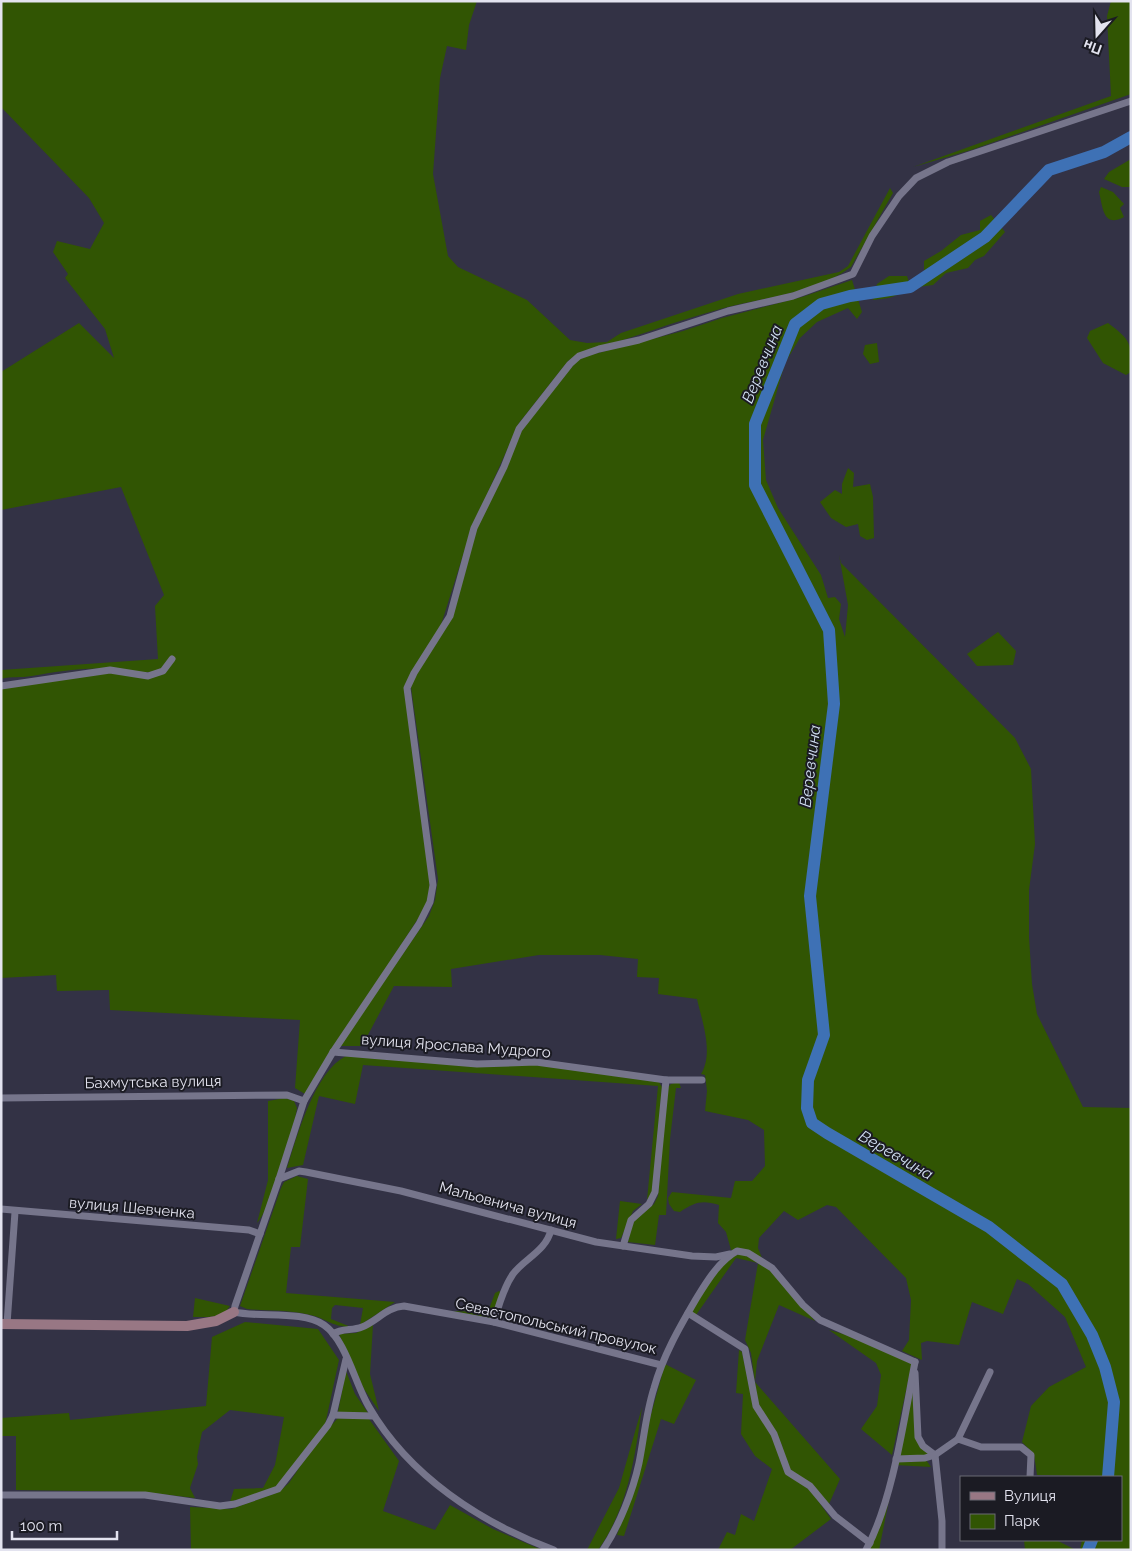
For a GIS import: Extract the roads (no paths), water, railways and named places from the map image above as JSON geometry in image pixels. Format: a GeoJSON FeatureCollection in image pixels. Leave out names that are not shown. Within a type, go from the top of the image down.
{"type":"FeatureCollection","features":[{"type":"Feature","properties":{"kind":"street"},"geometry":{"type":"LineString","coordinates":[[234,1312],[304,1101],[333,1052],[419,924],[430,902],[433,885],[407,688],[414,673],[450,616],[474,528],[504,467],[519,429],[578,356],[639,340],[728,311],[793,296],[853,274],[872,236],[899,196],[916,178],[948,162],[1131,101]]}},
{"type":"Feature","properties":{"kind":"street"},"geometry":{"type":"LineString","coordinates":[[1,686],[110,670],[148,676],[163,671],[172,659]]}},
{"type":"Feature","properties":{"kind":"street","name":"вулиця Ярослава Мудрого"},"geometry":{"type":"LineString","coordinates":[[333,1052],[477,1064],[536,1062],[666,1080],[702,1080]]}},
{"type":"Feature","properties":{"kind":"street"},"geometry":{"type":"LineString","coordinates":[[623,1246],[631,1220],[649,1204],[655,1192],[666,1080]]}},
{"type":"Feature","properties":{"kind":"street","name":"Бахмутська вулиця"},"geometry":{"type":"LineString","coordinates":[[1,1098],[287,1095],[304,1101]]}},
{"type":"Feature","properties":{"kind":"street","name":"Мальовнича вулиця"},"geometry":{"type":"LineString","coordinates":[[279,1179],[299,1171],[401,1190],[596,1242],[701,1256],[735,1252]]}},
{"type":"Feature","properties":{"kind":"street","name":"вулиця Шевченка"},"geometry":{"type":"LineString","coordinates":[[1,1209],[15,1212],[249,1230],[260,1234]]}},
{"type":"Feature","properties":{"kind":"street"},"geometry":{"type":"LineString","coordinates":[[15,1212],[4,1324],[186,1326],[216,1321],[234,1312],[311,1319],[323,1324],[333,1334],[346,1358],[357,1386],[374,1416],[401,1453],[422,1473],[500,1528],[554,1550]]}},
{"type":"Feature","properties":{"kind":"street"},"geometry":{"type":"LineString","coordinates":[[494,1322],[512,1276],[535,1254],[550,1236],[551,1230]]}},
{"type":"Feature","properties":{"kind":"street"},"geometry":{"type":"LineString","coordinates":[[603,1550],[615,1532],[639,1463],[646,1416],[661,1365],[688,1313],[721,1263],[735,1252],[748,1253],[772,1268],[803,1305],[832,1328],[856,1335],[915,1362]]}},
{"type":"Feature","properties":{"kind":"street","name":"Севастопольський провулок"},"geometry":{"type":"LineString","coordinates":[[333,1334],[340,1330],[363,1326],[397,1307],[494,1322],[661,1365]]}},
{"type":"Feature","properties":{"kind":"street"},"geometry":{"type":"LineString","coordinates":[[688,1313],[745,1349],[756,1406],[774,1434],[788,1472],[810,1486],[835,1516],[868,1546],[896,1459],[915,1362]]}},
{"type":"Feature","properties":{"kind":"street"},"geometry":{"type":"LineString","coordinates":[[1,1496],[145,1495],[220,1506],[234,1504],[278,1489],[288,1479],[315,1440],[328,1425],[333,1415],[346,1358]]}},
{"type":"Feature","properties":{"kind":"street"},"geometry":{"type":"LineString","coordinates":[[915,1362],[918,1437],[923,1446],[934,1455],[942,1521],[942,1550]]}},
{"type":"Feature","properties":{"kind":"street"},"geometry":{"type":"LineString","coordinates":[[896,1459],[925,1458],[934,1455],[958,1439],[990,1372]]}},
{"type":"Feature","properties":{"kind":"street"},"geometry":{"type":"LineString","coordinates":[[333,1415],[374,1416]]}},
{"type":"Feature","properties":{"kind":"street"},"geometry":{"type":"LineString","coordinates":[[958,1439],[981,1447],[1021,1448],[1032,1455],[1030,1476]]}},
{"type":"Feature","properties":{"kind":"waterway","name":"Веревчина"},"geometry":{"type":"LineString","coordinates":[[1108,1476],[1114,1402],[1105,1367],[1092,1335],[1062,1284],[989,1227],[812,1123],[807,1108],[808,1080],[824,1035],[810,896],[834,704],[829,630],[755,485],[755,424],[795,324],[821,304],[850,296],[910,287],[985,237],[1049,170],[1104,152],[1131,137]]}},
{"type":"Feature","properties":{"kind":"waterway","name":"Веревчина"},"geometry":{"type":"LineString","coordinates":[[1088,1550],[1092,1541]]}}]}
